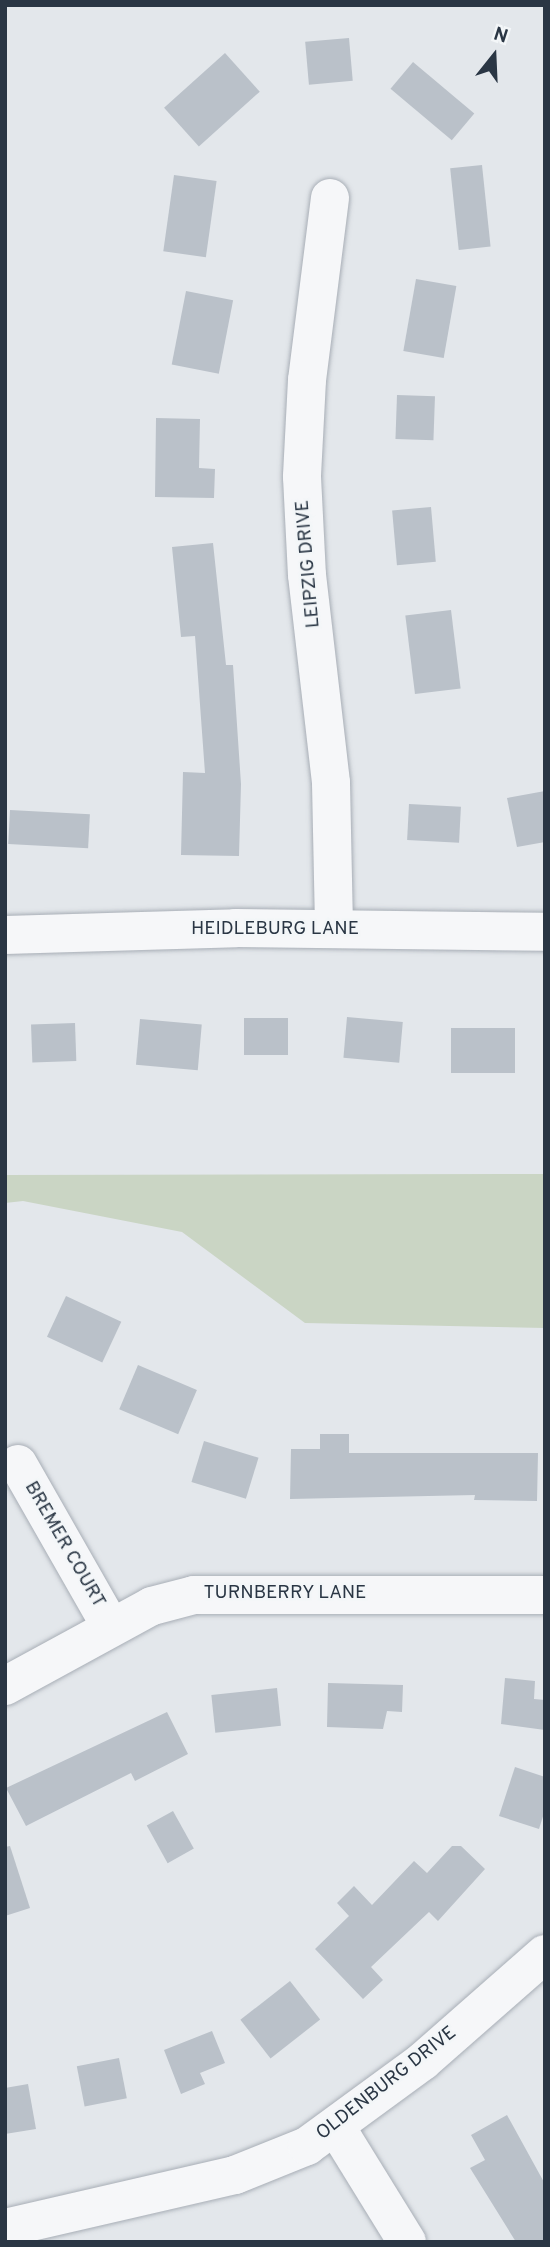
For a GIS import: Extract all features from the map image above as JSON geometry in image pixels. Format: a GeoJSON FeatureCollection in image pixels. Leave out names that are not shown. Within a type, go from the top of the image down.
{"type":"FeatureCollection","features":[{"type":"Feature","properties":{"kind":"street","name":"LEIPZIG DRIVE"},"geometry":{"type":"LineString","coordinates":[[330,198],[307,380],[302,477],[307,575],[331,783],[334,929]]}},
{"type":"Feature","properties":{"kind":"street","name":"HEIDLEBURG LANE"},"geometry":{"type":"LineString","coordinates":[[5,935],[334,929],[545,932]]}},
{"type":"Feature","properties":{"kind":"street","name":"BREMER COURT"},"geometry":{"type":"LineString","coordinates":[[18,1464],[111,1627]]}},
{"type":"Feature","properties":{"kind":"street","name":"TURNBERRY LANE"},"geometry":{"type":"LineString","coordinates":[[5,1686],[152,1606],[205,1594],[545,1595]]}},
{"type":"Feature","properties":{"kind":"street","name":"OLDENBURG DRIVE"},"geometry":{"type":"LineString","coordinates":[[5,2228],[235,2175],[307,2146],[423,2061],[545,1954]]}},
{"type":"Feature","properties":{"kind":"street"},"geometry":{"type":"LineString","coordinates":[[336,2127],[407,2242]]}},
{"type":"Feature","properties":{"kind":"green space"},"geometry":{"type":"Polygon","coordinates":[[[545,1174],[545,1328],[305,1323],[182,1232],[23,1201],[5,1203],[5,1175],[545,1174]]]}},
{"type":"Feature","properties":{"kind":"building"},"geometry":{"type":"Polygon","coordinates":[[[349,38],[353,81],[309,85],[305,42],[349,38]]]}},
{"type":"Feature","properties":{"kind":"building"},"geometry":{"type":"Polygon","coordinates":[[[225,53],[260,92],[199,147],[164,108],[225,53]]]}},
{"type":"Feature","properties":{"kind":"building"},"geometry":{"type":"Polygon","coordinates":[[[413,62],[474,113],[452,140],[391,89],[413,62]]]}},
{"type":"Feature","properties":{"kind":"building"},"geometry":{"type":"Polygon","coordinates":[[[482,165],[491,247],[459,250],[450,168],[482,165]]]}},
{"type":"Feature","properties":{"kind":"building"},"geometry":{"type":"Polygon","coordinates":[[[174,175],[217,181],[206,257],[163,251],[174,175]]]}},
{"type":"Feature","properties":{"kind":"building"},"geometry":{"type":"Polygon","coordinates":[[[416,279],[456,286],[444,358],[403,351],[416,279]]]}},
{"type":"Feature","properties":{"kind":"building"},"geometry":{"type":"Polygon","coordinates":[[[186,291],[233,300],[219,374],[172,365],[186,291]]]}},
{"type":"Feature","properties":{"kind":"building"},"geometry":{"type":"Polygon","coordinates":[[[397,395],[435,396],[433,440],[395,439],[397,395]]]}},
{"type":"Feature","properties":{"kind":"building"},"geometry":{"type":"Polygon","coordinates":[[[156,418],[200,419],[199,468],[215,469],[214,498],[155,497],[156,418]]]}},
{"type":"Feature","properties":{"kind":"building"},"geometry":{"type":"Polygon","coordinates":[[[431,507],[436,562],[397,565],[392,510],[431,507]]]}},
{"type":"Feature","properties":{"kind":"building"},"geometry":{"type":"Polygon","coordinates":[[[213,543],[226,665],[233,665],[241,784],[239,856],[181,855],[183,772],[205,773],[195,636],[181,637],[172,547],[213,543]]]}},
{"type":"Feature","properties":{"kind":"building"},"geometry":{"type":"Polygon","coordinates":[[[451,610],[461,688],[415,694],[405,616],[451,610]]]}},
{"type":"Feature","properties":{"kind":"building"},"geometry":{"type":"Polygon","coordinates":[[[545,791],[545,842],[517,847],[507,798],[545,791]]]}},
{"type":"Feature","properties":{"kind":"building"},"geometry":{"type":"Polygon","coordinates":[[[409,804],[461,807],[459,843],[407,840],[409,804]]]}},
{"type":"Feature","properties":{"kind":"building"},"geometry":{"type":"Polygon","coordinates":[[[10,810],[90,814],[88,848],[8,844],[10,810]]]}},
{"type":"Feature","properties":{"kind":"building"},"geometry":{"type":"Polygon","coordinates":[[[347,1017],[403,1022],[399,1063],[343,1058],[347,1017]]]}},
{"type":"Feature","properties":{"kind":"building"},"geometry":{"type":"Polygon","coordinates":[[[244,1018],[288,1018],[288,1055],[244,1055],[244,1018]]]}},
{"type":"Feature","properties":{"kind":"building"},"geometry":{"type":"Polygon","coordinates":[[[140,1019],[202,1024],[198,1070],[136,1065],[140,1019]]]}},
{"type":"Feature","properties":{"kind":"building"},"geometry":{"type":"Polygon","coordinates":[[[75,1023],[76,1061],[32,1063],[31,1025],[75,1023]]]}},
{"type":"Feature","properties":{"kind":"building"},"geometry":{"type":"Polygon","coordinates":[[[451,1028],[515,1028],[515,1073],[451,1073],[451,1028]]]}},
{"type":"Feature","properties":{"kind":"building"},"geometry":{"type":"Polygon","coordinates":[[[66,1296],[121,1322],[102,1363],[47,1337],[66,1296]]]}},
{"type":"Feature","properties":{"kind":"building"},"geometry":{"type":"Polygon","coordinates":[[[138,1365],[197,1390],[178,1434],[119,1409],[138,1365]]]}},
{"type":"Feature","properties":{"kind":"building"},"geometry":{"type":"Polygon","coordinates":[[[320,1434],[349,1434],[349,1453],[538,1453],[537,1501],[474,1500],[475,1495],[290,1499],[291,1449],[320,1449],[320,1434]]]}},
{"type":"Feature","properties":{"kind":"building"},"geometry":{"type":"Polygon","coordinates":[[[204,1441],[259,1458],[246,1499],[191,1482],[204,1441]]]}},
{"type":"Feature","properties":{"kind":"building"},"geometry":{"type":"Polygon","coordinates":[[[505,1678],[535,1681],[534,1699],[545,1700],[545,1730],[501,1724],[505,1678]]]}},
{"type":"Feature","properties":{"kind":"building"},"geometry":{"type":"Polygon","coordinates":[[[328,1683],[403,1685],[402,1712],[387,1711],[383,1729],[327,1727],[328,1683]]]}},
{"type":"Feature","properties":{"kind":"building"},"geometry":{"type":"Polygon","coordinates":[[[277,1688],[281,1726],[215,1733],[211,1695],[277,1688]]]}},
{"type":"Feature","properties":{"kind":"building"},"geometry":{"type":"Polygon","coordinates":[[[167,1712],[188,1754],[135,1781],[131,1773],[26,1826],[6,1788],[167,1712]]]}},
{"type":"Feature","properties":{"kind":"building"},"geometry":{"type":"Polygon","coordinates":[[[515,1767],[545,1777],[545,1810],[539,1829],[499,1816],[515,1767]]]}},
{"type":"Feature","properties":{"kind":"building"},"geometry":{"type":"Polygon","coordinates":[[[173,1811],[194,1849],[168,1863],[147,1826],[173,1811]]]}},
{"type":"Feature","properties":{"kind":"building"},"geometry":{"type":"Polygon","coordinates":[[[10,1846],[30,1908],[5,1916],[5,1847],[10,1846]]]}},
{"type":"Feature","properties":{"kind":"building"},"geometry":{"type":"Polygon","coordinates":[[[452,1846],[461,1846],[485,1869],[438,1921],[429,1912],[371,1967],[383,1980],[363,1999],[315,1949],[349,1916],[337,1903],[354,1886],[372,1905],[414,1861],[427,1873],[452,1846]]]}},
{"type":"Feature","properties":{"kind":"building"},"geometry":{"type":"Polygon","coordinates":[[[290,1981],[320,2020],[271,2058],[240,2020],[290,1981]]]}},
{"type":"Feature","properties":{"kind":"building"},"geometry":{"type":"Polygon","coordinates":[[[212,2031],[225,2063],[200,2073],[205,2084],[181,2094],[164,2050],[212,2031]]]}},
{"type":"Feature","properties":{"kind":"building"},"geometry":{"type":"Polygon","coordinates":[[[119,2058],[127,2098],[85,2106],[77,2066],[119,2058]]]}},
{"type":"Feature","properties":{"kind":"building"},"geometry":{"type":"Polygon","coordinates":[[[28,2084],[36,2129],[5,2134],[5,2088],[28,2084]]]}},
{"type":"Feature","properties":{"kind":"building"},"geometry":{"type":"Polygon","coordinates":[[[507,2115],[545,2184],[545,2242],[516,2242],[470,2168],[485,2160],[471,2135],[507,2115]]]}}]}
